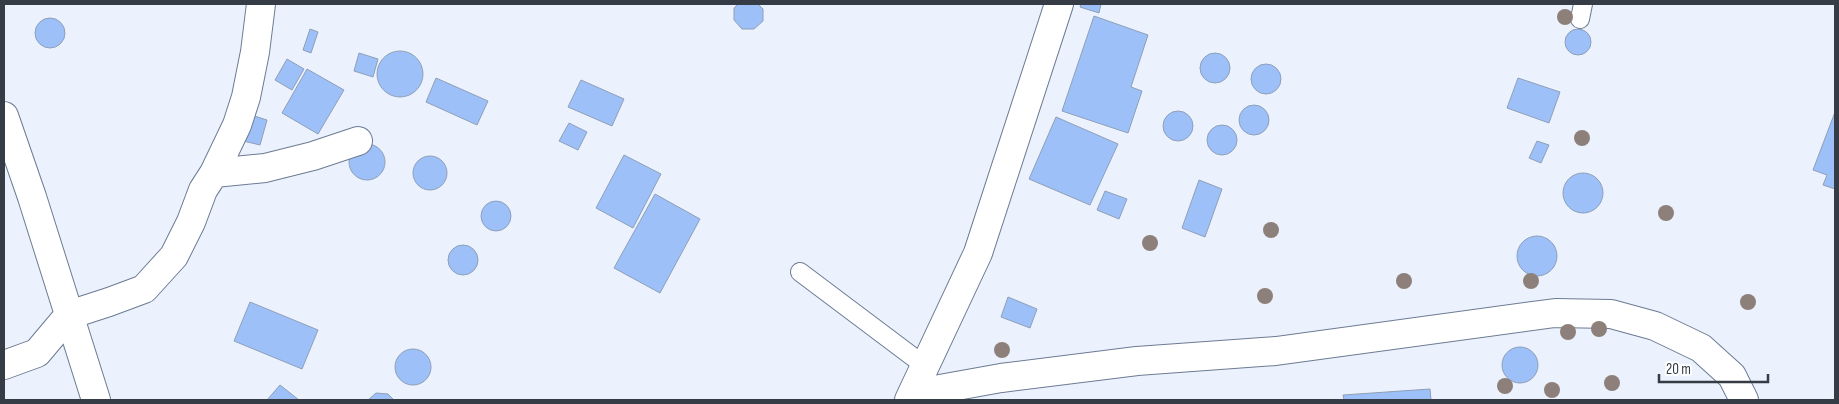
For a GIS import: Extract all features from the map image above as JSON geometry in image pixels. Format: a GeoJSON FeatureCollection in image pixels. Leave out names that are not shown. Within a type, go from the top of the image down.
{"type":"FeatureCollection","features":[{"type":"Feature","properties":{"kind":"street"},"geometry":{"type":"LineString","coordinates":[[4,365],[37,353],[70,315],[144,289],[174,256],[191,222],[203,190],[214,173],[237,125],[246,96],[255,52],[261,4]]}},
{"type":"Feature","properties":{"kind":"street"},"geometry":{"type":"LineString","coordinates":[[911,397],[978,253],[1059,4]]}},
{"type":"Feature","properties":{"kind":"street"},"geometry":{"type":"LineString","coordinates":[[4,116],[32,197],[96,400]]}},
{"type":"Feature","properties":{"kind":"street"},"geometry":{"type":"LineString","coordinates":[[214,173],[265,168],[313,156],[358,141]]}},
{"type":"Feature","properties":{"kind":"street"},"geometry":{"type":"LineString","coordinates":[[911,397],[1021,375],[1138,361],[1276,352],[1555,313],[1611,314],[1662,330],[1701,348],[1732,376],[1744,400]]}},
{"type":"Feature","properties":{"kind":"lane"},"geometry":{"type":"LineString","coordinates":[[800,272],[925,366]]}},
{"type":"Feature","properties":{"kind":"building"},"geometry":{"type":"Polygon","coordinates":[[[738,4],[758,4],[763,9],[763,21],[754,29],[742,29],[734,20],[734,8],[738,4]]]}},
{"type":"Feature","properties":{"kind":"building"},"geometry":{"type":"Polygon","coordinates":[[[1081,4],[1101,4],[1099,13],[1080,7],[1081,4]]]}},
{"type":"Feature","properties":{"kind":"building"},"geometry":{"type":"Polygon","coordinates":[[[1094,16],[1148,35],[1131,87],[1142,91],[1128,133],[1062,111],[1094,16]]]}},
{"type":"Feature","properties":{"kind":"building"},"geometry":{"type":"Polygon","coordinates":[[[50,18],[61,22],[65,33],[61,44],[50,48],[39,44],[35,33],[39,22],[50,18]]]}},
{"type":"Feature","properties":{"kind":"building"},"geometry":{"type":"Polygon","coordinates":[[[310,29],[318,32],[311,53],[303,50],[310,29]]]}},
{"type":"Feature","properties":{"kind":"building"},"geometry":{"type":"Polygon","coordinates":[[[1578,29],[1587,33],[1591,42],[1587,51],[1578,55],[1569,51],[1565,42],[1569,33],[1578,29]]]}},
{"type":"Feature","properties":{"kind":"building"},"geometry":{"type":"Polygon","coordinates":[[[395,51],[405,51],[419,61],[423,74],[419,87],[413,93],[405,97],[395,97],[381,87],[377,79],[377,69],[387,55],[395,51]]]}},
{"type":"Feature","properties":{"kind":"building"},"geometry":{"type":"Polygon","coordinates":[[[359,53],[378,59],[373,77],[354,71],[359,53]]]}},
{"type":"Feature","properties":{"kind":"building"},"geometry":{"type":"Polygon","coordinates":[[[1215,53],[1226,57],[1230,68],[1226,79],[1215,83],[1204,79],[1200,68],[1204,57],[1215,53]]]}},
{"type":"Feature","properties":{"kind":"building"},"geometry":{"type":"Polygon","coordinates":[[[287,59],[304,69],[292,90],[275,80],[287,59]]]}},
{"type":"Feature","properties":{"kind":"building"},"geometry":{"type":"Polygon","coordinates":[[[1266,64],[1277,68],[1281,79],[1277,90],[1266,94],[1255,90],[1251,79],[1255,68],[1266,64]]]}},
{"type":"Feature","properties":{"kind":"building"},"geometry":{"type":"Polygon","coordinates":[[[307,69],[344,90],[318,134],[282,113],[307,69]]]}},
{"type":"Feature","properties":{"kind":"building"},"geometry":{"type":"Polygon","coordinates":[[[436,78],[488,101],[477,125],[426,102],[436,78]]]}},
{"type":"Feature","properties":{"kind":"building"},"geometry":{"type":"Polygon","coordinates":[[[1518,78],[1560,92],[1549,123],[1507,108],[1518,78]]]}},
{"type":"Feature","properties":{"kind":"building"},"geometry":{"type":"Polygon","coordinates":[[[581,80],[624,99],[612,126],[568,107],[581,80]]]}},
{"type":"Feature","properties":{"kind":"building"},"geometry":{"type":"Polygon","coordinates":[[[1254,105],[1265,109],[1269,120],[1265,131],[1254,135],[1243,131],[1239,120],[1243,109],[1254,105]]]}},
{"type":"Feature","properties":{"kind":"building"},"geometry":{"type":"Polygon","coordinates":[[[1178,111],[1189,115],[1193,126],[1189,137],[1178,141],[1167,137],[1163,126],[1167,115],[1178,111]]]}},
{"type":"Feature","properties":{"kind":"building"},"geometry":{"type":"Polygon","coordinates":[[[242,112],[267,120],[260,145],[235,139],[242,112]]]}},
{"type":"Feature","properties":{"kind":"building"},"geometry":{"type":"Polygon","coordinates":[[[1835,112],[1835,189],[1823,185],[1827,175],[1813,170],[1835,112]]]}},
{"type":"Feature","properties":{"kind":"building"},"geometry":{"type":"Polygon","coordinates":[[[1056,117],[1118,144],[1090,205],[1029,179],[1056,117]]]}},
{"type":"Feature","properties":{"kind":"building"},"geometry":{"type":"Polygon","coordinates":[[[569,123],[587,132],[578,150],[559,141],[569,123]]]}},
{"type":"Feature","properties":{"kind":"building"},"geometry":{"type":"Polygon","coordinates":[[[1222,125],[1233,129],[1237,140],[1233,151],[1222,155],[1211,151],[1207,140],[1211,129],[1222,125]]]}},
{"type":"Feature","properties":{"kind":"building"},"geometry":{"type":"Polygon","coordinates":[[[1537,141],[1549,145],[1541,163],[1529,158],[1537,141]]]}},
{"type":"Feature","properties":{"kind":"building"},"geometry":{"type":"Polygon","coordinates":[[[367,144],[374,145],[380,149],[384,155],[384,169],[380,175],[374,179],[367,180],[360,179],[354,175],[350,169],[349,162],[350,155],[354,149],[360,145],[367,144]]]}},
{"type":"Feature","properties":{"kind":"building"},"geometry":{"type":"Polygon","coordinates":[[[624,155],[661,174],[633,228],[596,208],[624,155]]]}},
{"type":"Feature","properties":{"kind":"building"},"geometry":{"type":"Polygon","coordinates":[[[430,156],[442,161],[447,173],[442,185],[430,190],[418,185],[413,173],[418,161],[430,156]]]}},
{"type":"Feature","properties":{"kind":"building"},"geometry":{"type":"Polygon","coordinates":[[[1579,173],[1587,173],[1594,176],[1600,182],[1603,193],[1600,204],[1594,210],[1587,213],[1579,213],[1572,210],[1566,204],[1563,197],[1563,189],[1566,182],[1572,176],[1579,173]]]}},
{"type":"Feature","properties":{"kind":"building"},"geometry":{"type":"Polygon","coordinates":[[[1199,180],[1222,189],[1205,237],[1182,228],[1199,180]]]}},
{"type":"Feature","properties":{"kind":"building"},"geometry":{"type":"Polygon","coordinates":[[[1105,191],[1127,199],[1119,219],[1097,210],[1105,191]]]}},
{"type":"Feature","properties":{"kind":"building"},"geometry":{"type":"Polygon","coordinates":[[[655,194],[700,219],[660,293],[614,268],[655,194]]]}},
{"type":"Feature","properties":{"kind":"building"},"geometry":{"type":"Polygon","coordinates":[[[496,201],[507,205],[511,216],[507,227],[496,231],[485,227],[481,216],[485,205],[496,201]]]}},
{"type":"Feature","properties":{"kind":"building"},"geometry":{"type":"Polygon","coordinates":[[[1541,236],[1548,239],[1554,245],[1557,256],[1556,264],[1548,273],[1541,276],[1533,276],[1526,273],[1518,264],[1517,252],[1520,245],[1529,237],[1541,236]]]}},
{"type":"Feature","properties":{"kind":"building"},"geometry":{"type":"Polygon","coordinates":[[[463,245],[474,249],[478,260],[474,271],[463,275],[452,271],[448,260],[452,249],[463,245]]]}},
{"type":"Feature","properties":{"kind":"building"},"geometry":{"type":"Polygon","coordinates":[[[1008,297],[1037,309],[1030,328],[1001,317],[1008,297]]]}},
{"type":"Feature","properties":{"kind":"building"},"geometry":{"type":"Polygon","coordinates":[[[250,302],[318,330],[302,369],[234,341],[250,302]]]}},
{"type":"Feature","properties":{"kind":"building"},"geometry":{"type":"Polygon","coordinates":[[[1520,347],[1532,353],[1538,365],[1532,377],[1520,383],[1508,377],[1502,365],[1508,353],[1520,347]]]}},
{"type":"Feature","properties":{"kind":"building"},"geometry":{"type":"Polygon","coordinates":[[[413,349],[420,350],[426,354],[430,360],[430,374],[426,380],[420,384],[413,385],[406,384],[400,380],[396,374],[395,367],[396,360],[400,354],[406,350],[413,349]]]}},
{"type":"Feature","properties":{"kind":"building"},"geometry":{"type":"Polygon","coordinates":[[[280,385],[299,400],[267,400],[280,385]]]}},
{"type":"Feature","properties":{"kind":"building"},"geometry":{"type":"Polygon","coordinates":[[[1430,389],[1431,400],[1344,400],[1343,395],[1430,389]]]}},
{"type":"Feature","properties":{"kind":"building"},"geometry":{"type":"Polygon","coordinates":[[[376,393],[388,394],[394,400],[368,400],[376,393]]]}}]}
